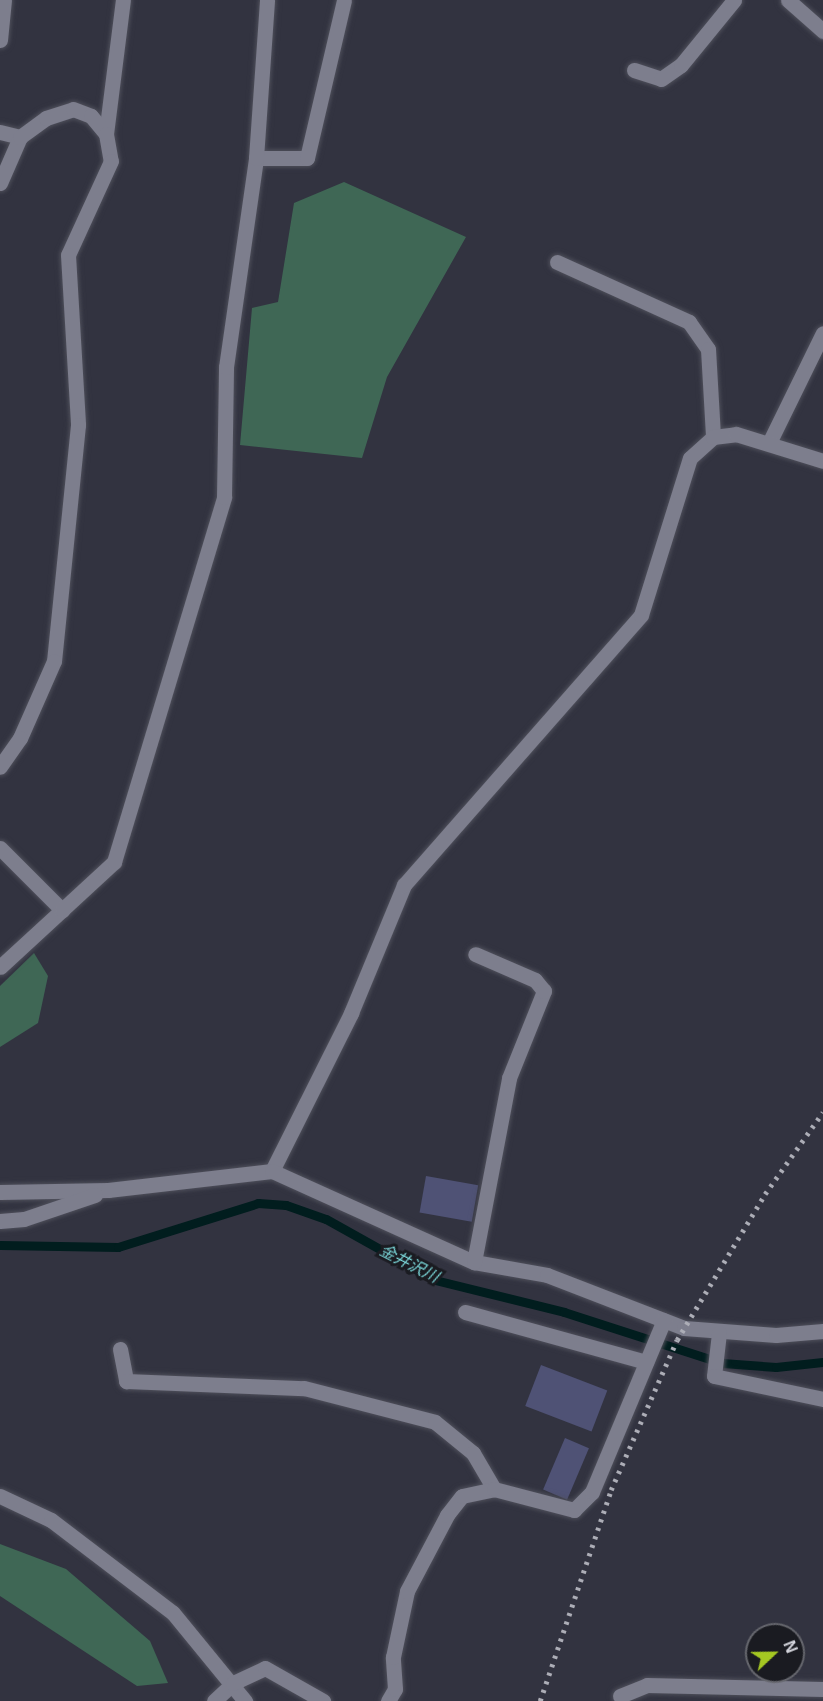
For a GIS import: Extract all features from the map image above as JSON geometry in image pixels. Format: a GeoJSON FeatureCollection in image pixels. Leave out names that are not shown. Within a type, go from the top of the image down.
{"type":"FeatureCollection","features":[{"type":"Feature","properties":{"kind":"street"},"geometry":{"type":"LineString","coordinates":[[0,40],[4,0]]}},
{"type":"Feature","properties":{"kind":"street"},"geometry":{"type":"LineString","coordinates":[[0,767],[20,738],[54,661],[78,425],[68,255],[111,161],[106,134],[123,0]]}},
{"type":"Feature","properties":{"kind":"street"},"geometry":{"type":"LineString","coordinates":[[0,968],[114,862],[224,497],[226,367],[256,158],[267,0]]}},
{"type":"Feature","properties":{"kind":"street"},"geometry":{"type":"LineString","coordinates":[[256,158],[307,158],[345,0]]}},
{"type":"Feature","properties":{"kind":"street"},"geometry":{"type":"LineString","coordinates":[[634,70],[661,79],[681,65],[734,0]]}},
{"type":"Feature","properties":{"kind":"street"},"geometry":{"type":"LineString","coordinates":[[788,0],[823,31]]}},
{"type":"Feature","properties":{"kind":"street"},"geometry":{"type":"LineString","coordinates":[[0,183],[20,137],[46,118],[73,109],[91,116],[106,134]]}},
{"type":"Feature","properties":{"kind":"street"},"geometry":{"type":"LineString","coordinates":[[0,132],[20,137]]}},
{"type":"Feature","properties":{"kind":"street"},"geometry":{"type":"LineString","coordinates":[[557,262],[689,322],[708,349],[713,437]]}},
{"type":"Feature","properties":{"kind":"street"},"geometry":{"type":"LineString","coordinates":[[770,441],[823,333]]}},
{"type":"Feature","properties":{"kind":"street"},"geometry":{"type":"LineString","coordinates":[[272,1171],[351,1013],[404,885],[641,615],[690,458],[713,437],[735,434],[770,441],[823,461]]}},
{"type":"Feature","properties":{"kind":"street"},"geometry":{"type":"LineString","coordinates":[[0,848],[62,910]]}},
{"type":"Feature","properties":{"kind":"street"},"geometry":{"type":"LineString","coordinates":[[474,1262],[509,1078],[544,992],[535,980],[475,954]]}},
{"type":"Feature","properties":{"kind":"street"},"geometry":{"type":"LineString","coordinates":[[0,1192],[108,1190],[272,1171],[474,1262],[548,1275],[662,1325],[719,1334],[823,1331]]}},
{"type":"Feature","properties":{"kind":"street"},"geometry":{"type":"LineString","coordinates":[[0,1221],[24,1219],[108,1190]]}},
{"type":"Feature","properties":{"kind":"street"},"geometry":{"type":"LineString","coordinates":[[465,1312],[648,1357]]}},
{"type":"Feature","properties":{"kind":"street"},"geometry":{"type":"LineString","coordinates":[[388,1701],[395,1689],[393,1657],[407,1591],[462,1496],[494,1489],[574,1510],[591,1492],[662,1325]]}},
{"type":"Feature","properties":{"kind":"street"},"geometry":{"type":"LineString","coordinates":[[719,1334],[714,1376],[823,1399]]}},
{"type":"Feature","properties":{"kind":"street"},"geometry":{"type":"LineString","coordinates":[[120,1349],[126,1381],[304,1388],[435,1422],[473,1453],[494,1489]]}},
{"type":"Feature","properties":{"kind":"street"},"geometry":{"type":"LineString","coordinates":[[0,1496],[51,1520],[114,1564],[173,1613],[233,1683],[245,1701]]}},
{"type":"Feature","properties":{"kind":"street"},"geometry":{"type":"LineString","coordinates":[[214,1701],[233,1683],[265,1668],[323,1701]]}},
{"type":"Feature","properties":{"kind":"street"},"geometry":{"type":"LineString","coordinates":[[618,1693],[647,1685],[823,1689]]}},
{"type":"Feature","properties":{"kind":"green space"},"geometry":{"type":"Polygon","coordinates":[[[344,182],[466,237],[387,377],[362,458],[240,445],[252,308],[278,302],[294,203],[344,182]]]}},
{"type":"Feature","properties":{"kind":"green space"},"geometry":{"type":"Polygon","coordinates":[[[34,953],[48,976],[38,1023],[0,1047],[0,986],[34,953]]]}},
{"type":"Feature","properties":{"kind":"green space"},"geometry":{"type":"Polygon","coordinates":[[[0,1544],[66,1569],[150,1641],[168,1683],[137,1686],[0,1596],[0,1544]]]}},
{"type":"Feature","properties":{"kind":"building"},"geometry":{"type":"Polygon","coordinates":[[[426,1176],[478,1185],[472,1222],[420,1212],[426,1176]]]}},
{"type":"Feature","properties":{"kind":"building"},"geometry":{"type":"Polygon","coordinates":[[[541,1365],[607,1390],[592,1432],[525,1406],[541,1365]]]}},
{"type":"Feature","properties":{"kind":"building"},"geometry":{"type":"Polygon","coordinates":[[[565,1438],[589,1448],[567,1500],[543,1490],[565,1438]]]}},
{"type":"Feature","properties":{"kind":"waterway","name":"金井沢川"},"geometry":{"type":"LineString","coordinates":[[0,1245],[118,1247],[258,1203],[286,1205],[326,1219],[435,1280],[564,1312],[722,1363],[776,1367],[823,1362]]}},
{"type":"Feature","properties":{"kind":"railway"},"geometry":{"type":"LineString","coordinates":[[540,1701],[611,1490],[677,1340],[765,1194],[823,1112]]}}]}
